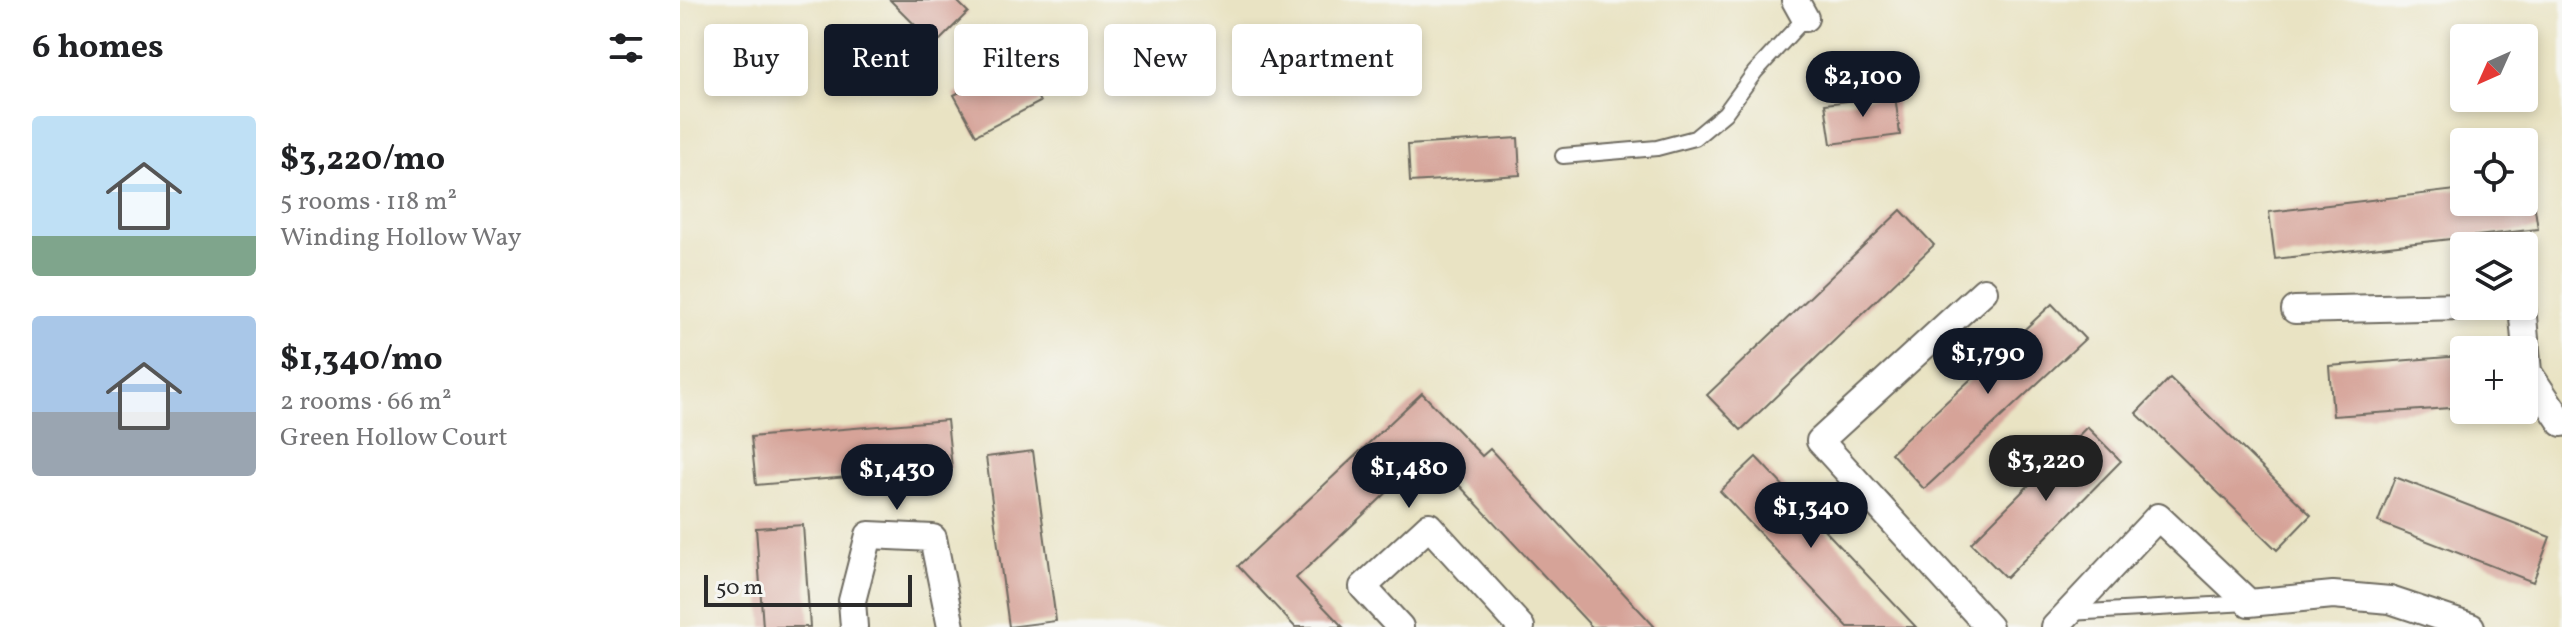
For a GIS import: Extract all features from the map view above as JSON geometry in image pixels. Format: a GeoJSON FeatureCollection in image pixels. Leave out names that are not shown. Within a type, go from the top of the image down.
{"type":"FeatureCollection","features":[{"type":"Feature","properties":{"kind":"street"},"geometry":{"type":"LineString","coordinates":[[1984,291],[1820,441],[1989,627]]}},
{"type":"Feature","properties":{"kind":"street"},"geometry":{"type":"LineString","coordinates":[[2295,310],[2450,306]]}},
{"type":"Feature","properties":{"kind":"street"},"geometry":{"type":"LineString","coordinates":[[2523,320],[2528,372],[2562,423]]}},
{"type":"Feature","properties":{"kind":"street"},"geometry":{"type":"LineString","coordinates":[[2062,620],[2158,517],[2249,603],[2333,595],[2390,600],[2471,627]]}},
{"type":"Feature","properties":{"kind":"street"},"geometry":{"type":"LineString","coordinates":[[1400,627],[1363,587],[1429,526],[1521,627]]}},
{"type":"Feature","properties":{"kind":"street"},"geometry":{"type":"LineString","coordinates":[[854,627],[852,601],[869,535],[933,538],[951,627]]}},
{"type":"Feature","properties":{"kind":"lane"},"geometry":{"type":"LineString","coordinates":[[1563,156],[1657,148],[1695,138],[1725,113],[1800,9]]}},
{"type":"Feature","properties":{"kind":"lane"},"geometry":{"type":"LineString","coordinates":[[2062,620],[2249,603]]}},
{"type":"Feature","properties":{"kind":"building"},"geometry":{"type":"Polygon","coordinates":[[[890,0],[956,0],[968,12],[938,42],[938,24],[914,24],[890,0]]]}},
{"type":"Feature","properties":{"kind":"building"},"geometry":{"type":"Polygon","coordinates":[[[1895,95],[1900,135],[1831,144],[1825,104],[1895,95]]]}},
{"type":"Feature","properties":{"kind":"building"},"geometry":{"type":"Polygon","coordinates":[[[955,96],[1037,96],[1040,102],[976,135],[955,96]]]}},
{"type":"Feature","properties":{"kind":"building"},"geometry":{"type":"Polygon","coordinates":[[[1518,138],[1520,175],[1410,182],[1408,145],[1518,138]]]}},
{"type":"Feature","properties":{"kind":"building"},"geometry":{"type":"Polygon","coordinates":[[[2450,191],[2450,216],[2536,216],[2538,229],[2450,232],[2450,239],[2275,259],[2269,212],[2450,191]]]}},
{"type":"Feature","properties":{"kind":"building"},"geometry":{"type":"Polygon","coordinates":[[[1901,210],[1934,245],[1741,430],[1707,395],[1901,210]]]}},
{"type":"Feature","properties":{"kind":"building"},"geometry":{"type":"Polygon","coordinates":[[[2052,304],[2085,339],[1924,489],[1891,453],[2052,304]]]}},
{"type":"Feature","properties":{"kind":"building"},"geometry":{"type":"Polygon","coordinates":[[[2450,357],[2450,408],[2333,416],[2329,366],[2450,357]]]}},
{"type":"Feature","properties":{"kind":"building"},"geometry":{"type":"Polygon","coordinates":[[[2170,378],[2311,515],[2277,550],[2136,413],[2170,378]]]}},
{"type":"Feature","properties":{"kind":"building"},"geometry":{"type":"Polygon","coordinates":[[[1422,393],[1482,456],[1490,449],[1655,627],[1592,627],[1429,453],[1296,578],[1343,627],[1295,627],[1238,566],[1422,393]]]}},
{"type":"Feature","properties":{"kind":"building"},"geometry":{"type":"Polygon","coordinates":[[[947,420],[952,468],[756,485],[751,437],[947,420]]]}},
{"type":"Feature","properties":{"kind":"building"},"geometry":{"type":"Polygon","coordinates":[[[2087,427],[2121,461],[2006,578],[1971,543],[2087,427]]]}},
{"type":"Feature","properties":{"kind":"building"},"geometry":{"type":"Polygon","coordinates":[[[1033,451],[1056,621],[1009,627],[986,457],[1033,451]]]}},
{"type":"Feature","properties":{"kind":"building"},"geometry":{"type":"Polygon","coordinates":[[[1756,457],[1916,627],[1848,627],[1720,491],[1756,457]]]}},
{"type":"Feature","properties":{"kind":"building"},"geometry":{"type":"Polygon","coordinates":[[[2395,477],[2550,537],[2533,582],[2378,522],[2395,477]]]}},
{"type":"Feature","properties":{"kind":"building"},"geometry":{"type":"Polygon","coordinates":[[[803,525],[810,627],[763,627],[756,528],[803,525]]]}}]}
